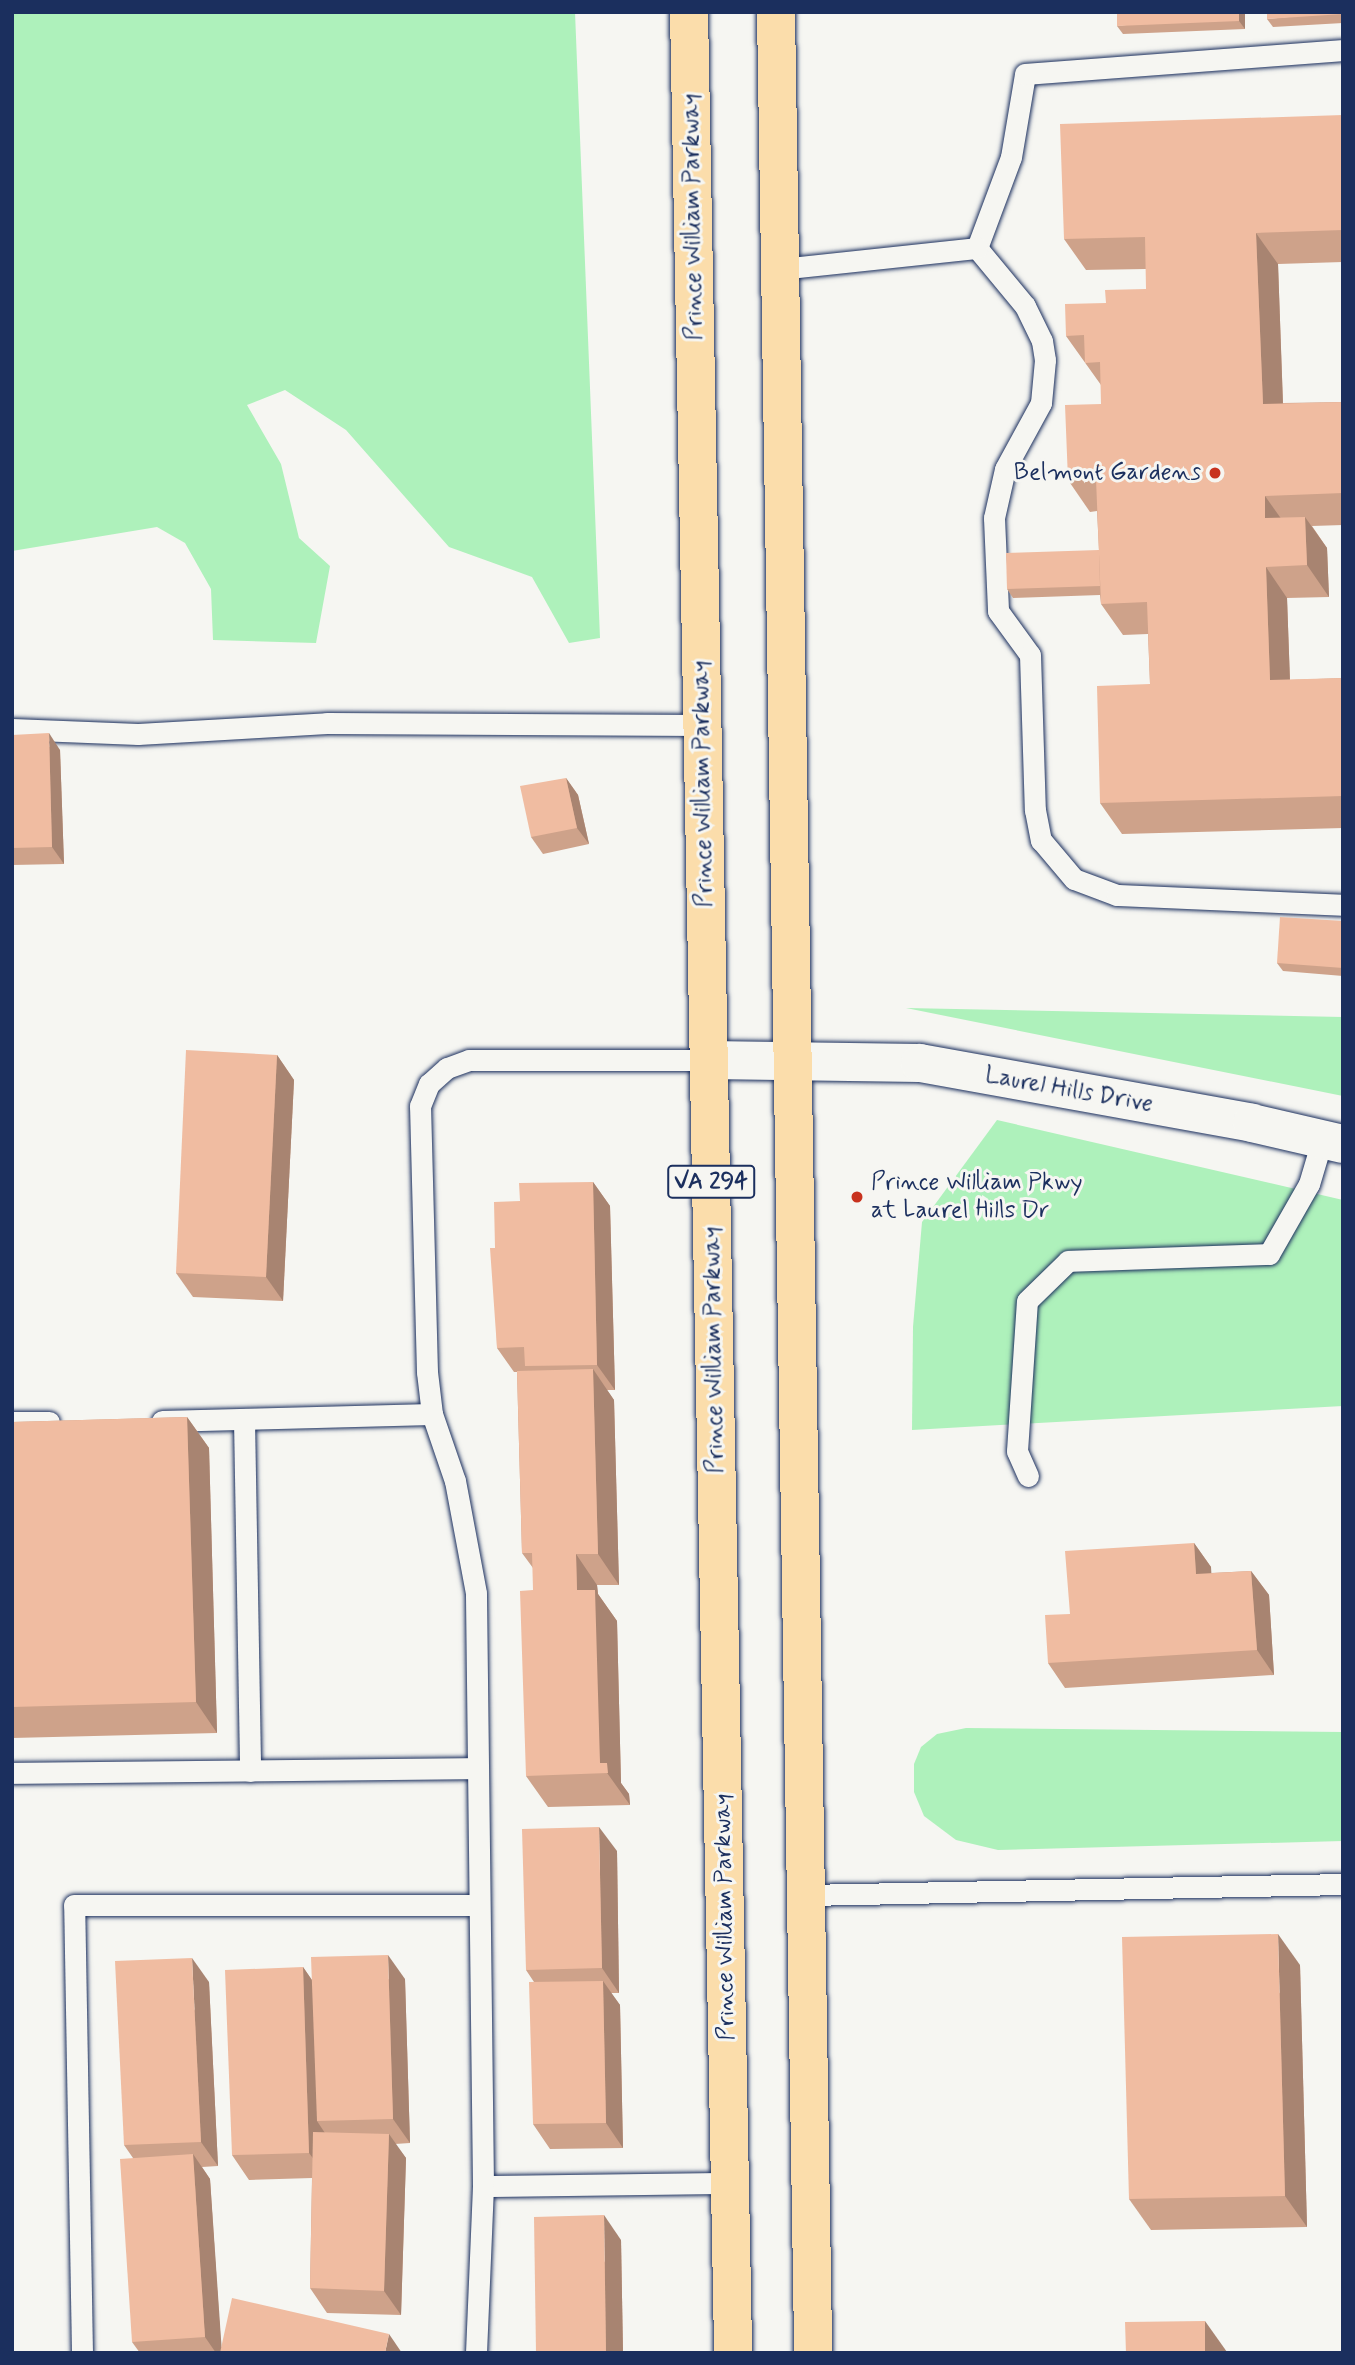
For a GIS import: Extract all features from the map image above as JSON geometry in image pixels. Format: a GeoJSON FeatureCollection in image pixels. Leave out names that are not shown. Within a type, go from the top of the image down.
{"type":"FeatureCollection","features":[{"type":"Feature","properties":{"kind":"highway","name":"Prince William Parkway"},"geometry":{"type":"LineString","coordinates":[[689,12],[733,2353]]}},
{"type":"Feature","properties":{"kind":"highway"},"geometry":{"type":"LineString","coordinates":[[776,12],[813,2353]]}},
{"type":"Feature","properties":{"kind":"street","name":"Laurel Hills Drive"},"geometry":{"type":"LineString","coordinates":[[709,1060],[920,1063],[1252,1123],[1332,1142]]}},
{"type":"Feature","properties":{"kind":"lane"},"geometry":{"type":"LineString","coordinates":[[977,248],[1011,157],[1025,74],[1343,50]]}},
{"type":"Feature","properties":{"kind":"lane"},"geometry":{"type":"LineString","coordinates":[[780,269],[977,248]]}},
{"type":"Feature","properties":{"kind":"lane"},"geometry":{"type":"LineString","coordinates":[[977,248],[1025,306],[1042,341],[1045,360],[1041,403],[1005,469],[994,518],[998,611],[1005,627],[1030,654],[1035,810],[1041,840],[1074,879],[1117,895],[1343,905]]}},
{"type":"Feature","properties":{"kind":"lane"},"geometry":{"type":"LineString","coordinates":[[12,729],[138,734],[327,723],[702,726]]}},
{"type":"Feature","properties":{"kind":"lane"},"geometry":{"type":"LineString","coordinates":[[476,2353],[483,2186],[477,1905],[476,1593],[456,1481],[432,1414],[427,1373],[420,1106],[429,1084],[447,1068],[469,1060],[709,1060]]}},
{"type":"Feature","properties":{"kind":"lane"},"geometry":{"type":"LineString","coordinates":[[1028,1476],[1017,1451],[1027,1301],[1068,1261],[1269,1254],[1332,1142]]}},
{"type":"Feature","properties":{"kind":"lane"},"geometry":{"type":"LineString","coordinates":[[144,1421],[432,1414]]}},
{"type":"Feature","properties":{"kind":"lane"},"geometry":{"type":"LineString","coordinates":[[244,1419],[250,1771]]}},
{"type":"Feature","properties":{"kind":"lane"},"geometry":{"type":"LineString","coordinates":[[12,1422],[65,1422]]}},
{"type":"Feature","properties":{"kind":"lane"},"geometry":{"type":"LineString","coordinates":[[12,1773],[477,1768]]}},
{"type":"Feature","properties":{"kind":"lane"},"geometry":{"type":"LineString","coordinates":[[806,1895],[1343,1884]]}},
{"type":"Feature","properties":{"kind":"lane"},"geometry":{"type":"LineString","coordinates":[[82,2353],[74,1905],[477,1905]]}},
{"type":"Feature","properties":{"kind":"lane"},"geometry":{"type":"LineString","coordinates":[[483,2186],[729,2183]]}},
{"type":"Feature","properties":{"kind":"green space"},"geometry":{"type":"Polygon","coordinates":[[[12,12],[575,12],[600,638],[569,643],[532,577],[449,547],[346,430],[285,390],[247,405],[281,464],[299,538],[330,566],[316,643],[213,640],[211,589],[185,543],[157,527],[12,551],[12,12]]]}},
{"type":"Feature","properties":{"kind":"green space"},"geometry":{"type":"Polygon","coordinates":[[[906,1008],[1343,1017],[1343,1096],[906,1008]]]}},
{"type":"Feature","properties":{"kind":"green space"},"geometry":{"type":"Polygon","coordinates":[[[997,1120],[1343,1200],[1343,1406],[912,1430],[913,1327],[922,1222],[997,1120]]]}},
{"type":"Feature","properties":{"kind":"green space"},"geometry":{"type":"Polygon","coordinates":[[[966,1728],[1343,1732],[1343,1841],[998,1850],[956,1840],[924,1816],[914,1792],[914,1764],[921,1747],[937,1734],[966,1728]]]}},
{"type":"Feature","properties":{"kind":"building"},"geometry":{"type":"Polygon","coordinates":[[[1117,12],[1239,12],[1239,21],[1117,26],[1117,12]]]}},
{"type":"Feature","properties":{"kind":"building"},"geometry":{"type":"Polygon","coordinates":[[[1267,12],[1343,12],[1343,14],[1267,19],[1267,12]]]}},
{"type":"Feature","properties":{"kind":"building","name":"Belmont Gardens"},"geometry":{"type":"Polygon","coordinates":[[[1343,115],[1343,230],[1256,233],[1263,404],[1343,402],[1343,493],[1265,496],[1265,518],[1305,517],[1307,565],[1266,567],[1270,680],[1343,678],[1343,796],[1100,803],[1097,686],[1150,684],[1147,602],[1101,604],[1096,479],[1068,480],[1065,405],[1101,404],[1100,362],[1085,363],[1084,335],[1066,336],[1065,304],[1106,303],[1105,290],[1146,289],[1145,237],[1064,239],[1060,124],[1343,115]]]}},
{"type":"Feature","properties":{"kind":"building"},"geometry":{"type":"Polygon","coordinates":[[[1099,550],[1100,586],[1007,589],[1006,553],[1099,550]]]}},
{"type":"Feature","properties":{"kind":"building"},"geometry":{"type":"Polygon","coordinates":[[[49,733],[52,847],[12,848],[12,735],[49,733]]]}},
{"type":"Feature","properties":{"kind":"building"},"geometry":{"type":"Polygon","coordinates":[[[566,778],[577,828],[531,837],[520,786],[566,778]]]}},
{"type":"Feature","properties":{"kind":"building"},"geometry":{"type":"Polygon","coordinates":[[[1280,917],[1343,921],[1343,968],[1277,963],[1280,917]]]}},
{"type":"Feature","properties":{"kind":"building"},"geometry":{"type":"Polygon","coordinates":[[[186,1050],[277,1055],[266,1277],[176,1273],[186,1050]]]}},
{"type":"Feature","properties":{"kind":"building"},"geometry":{"type":"Polygon","coordinates":[[[593,1182],[597,1365],[525,1366],[524,1347],[497,1348],[490,1248],[495,1248],[494,1202],[520,1201],[519,1183],[593,1182]]]}},
{"type":"Feature","properties":{"kind":"building"},"geometry":{"type":"Polygon","coordinates":[[[593,1369],[598,1554],[576,1554],[577,1590],[595,1590],[600,1763],[607,1763],[608,1773],[526,1776],[520,1591],[533,1590],[532,1553],[522,1553],[517,1371],[593,1369]]]}},
{"type":"Feature","properties":{"kind":"building"},"geometry":{"type":"Polygon","coordinates":[[[187,1417],[196,1702],[12,1707],[12,1422],[187,1417]]]}},
{"type":"Feature","properties":{"kind":"building"},"geometry":{"type":"Polygon","coordinates":[[[1194,1543],[1196,1574],[1251,1571],[1257,1650],[1048,1663],[1045,1615],[1070,1614],[1065,1551],[1194,1543]]]}},
{"type":"Feature","properties":{"kind":"building"},"geometry":{"type":"Polygon","coordinates":[[[599,1827],[602,1968],[526,1970],[522,1829],[599,1827]]]}},
{"type":"Feature","properties":{"kind":"building"},"geometry":{"type":"Polygon","coordinates":[[[1278,1934],[1285,2196],[1129,2199],[1122,1937],[1278,1934]]]}},
{"type":"Feature","properties":{"kind":"building"},"geometry":{"type":"Polygon","coordinates":[[[388,1955],[393,2119],[317,2121],[311,1957],[388,1955]]]}},
{"type":"Feature","properties":{"kind":"building"},"geometry":{"type":"Polygon","coordinates":[[[192,1958],[201,2142],[124,2145],[115,1961],[192,1958]]]}},
{"type":"Feature","properties":{"kind":"building"},"geometry":{"type":"Polygon","coordinates":[[[303,1967],[309,2153],[232,2155],[225,1970],[303,1967]]]}},
{"type":"Feature","properties":{"kind":"building"},"geometry":{"type":"Polygon","coordinates":[[[603,1981],[606,2123],[533,2124],[529,1982],[603,1981]]]}},
{"type":"Feature","properties":{"kind":"building"},"geometry":{"type":"Polygon","coordinates":[[[313,2132],[389,2134],[384,2291],[310,2288],[313,2132]]]}},
{"type":"Feature","properties":{"kind":"building"},"geometry":{"type":"Polygon","coordinates":[[[193,2154],[205,2337],[132,2342],[120,2159],[193,2154]]]}},
{"type":"Feature","properties":{"kind":"building"},"geometry":{"type":"Polygon","coordinates":[[[604,2215],[606,2352],[536,2352],[534,2217],[604,2215]]]}},
{"type":"Feature","properties":{"kind":"building"},"geometry":{"type":"Polygon","coordinates":[[[232,2298],[389,2334],[385,2353],[220,2353],[232,2298]]]}},
{"type":"Feature","properties":{"kind":"building"},"geometry":{"type":"Polygon","coordinates":[[[1205,2321],[1205,2353],[1126,2353],[1125,2322],[1205,2321]]]}},
{"type":"Feature","properties":{"kind":"place","name":"Belmont Gardens"},"geometry":{"type":"Point","coordinates":[1215,473]}},
{"type":"Feature","properties":{"kind":"place","name":"Prince William Pkwy at Laurel Hills Dr"},"geometry":{"type":"Point","coordinates":[857,1197]}}]}
